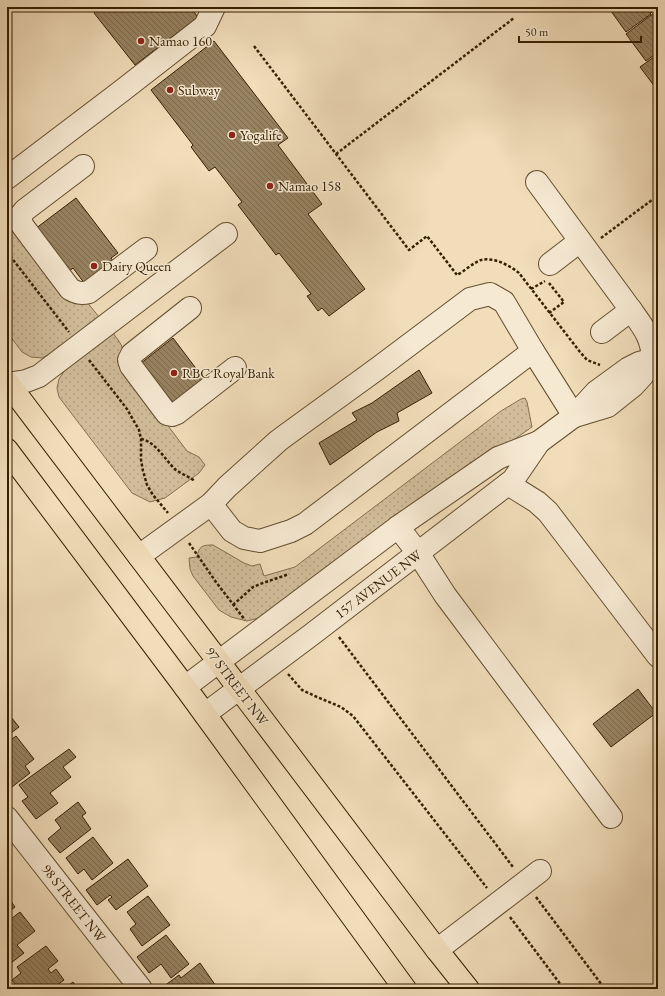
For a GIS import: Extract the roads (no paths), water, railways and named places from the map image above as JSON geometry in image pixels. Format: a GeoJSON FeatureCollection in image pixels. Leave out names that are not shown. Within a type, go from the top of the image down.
{"type":"FeatureCollection","features":[{"type":"Feature","properties":{"kind":"main road","name":"97 STREET NW"},"geometry":{"type":"LineString","coordinates":[[8,383],[468,989]]}},
{"type":"Feature","properties":{"kind":"main road"},"geometry":{"type":"LineString","coordinates":[[7,450],[205,714],[405,989]]}},
{"type":"Feature","properties":{"kind":"street"},"geometry":{"type":"LineString","coordinates":[[7,178],[119,94],[205,26],[214,7]]}},
{"type":"Feature","properties":{"kind":"street"},"geometry":{"type":"LineString","coordinates":[[83,166],[25,210],[20,216],[22,225],[70,289],[76,293],[82,294],[89,292],[146,249]]}},
{"type":"Feature","properties":{"kind":"street"},"geometry":{"type":"LineString","coordinates":[[537,182],[646,331],[655,357]]}},
{"type":"Feature","properties":{"kind":"street"},"geometry":{"type":"LineString","coordinates":[[8,383],[26,381],[39,376],[226,234]]}},
{"type":"Feature","properties":{"kind":"street"},"geometry":{"type":"LineString","coordinates":[[550,264],[580,241]]}},
{"type":"Feature","properties":{"kind":"street"},"geometry":{"type":"LineString","coordinates":[[140,556],[211,504],[227,487],[278,441],[470,299],[490,294],[504,302],[574,416]]}},
{"type":"Feature","properties":{"kind":"street"},"geometry":{"type":"LineString","coordinates":[[190,308],[132,354],[129,360],[131,366],[168,414],[172,415],[177,413],[235,368]]}},
{"type":"Feature","properties":{"kind":"street"},"geometry":{"type":"LineString","coordinates":[[602,332],[631,310]]}},
{"type":"Feature","properties":{"kind":"street"},"geometry":{"type":"LineString","coordinates":[[211,504],[232,531],[244,538],[260,541],[291,531],[305,524],[533,351]]}},
{"type":"Feature","properties":{"kind":"street","name":"157 AVENUE NW"},"geometry":{"type":"LineString","coordinates":[[185,687],[398,527],[498,458],[539,442],[574,416],[608,406],[633,386],[643,375],[655,357]]}},
{"type":"Feature","properties":{"kind":"street","name":"157 AVENUE NW"},"geometry":{"type":"LineString","coordinates":[[205,714],[514,480],[539,442]]}},
{"type":"Feature","properties":{"kind":"street"},"geometry":{"type":"LineString","coordinates":[[508,484],[537,502],[548,512],[658,656]]}},
{"type":"Feature","properties":{"kind":"street"},"geometry":{"type":"LineString","coordinates":[[398,527],[418,553],[445,596],[611,817]]}},
{"type":"Feature","properties":{"kind":"street","name":"98 STREET NW"},"geometry":{"type":"LineString","coordinates":[[7,818],[141,989]]}},
{"type":"Feature","properties":{"kind":"street"},"geometry":{"type":"LineString","coordinates":[[437,950],[540,871]]}},
{"type":"Feature","properties":{"kind":"place","name":"Namao 160"},"geometry":{"type":"Point","coordinates":[141,41]}},
{"type":"Feature","properties":{"kind":"place","name":"Subway"},"geometry":{"type":"Point","coordinates":[170,90]}},
{"type":"Feature","properties":{"kind":"place","name":"Yogalife"},"geometry":{"type":"Point","coordinates":[232,135]}},
{"type":"Feature","properties":{"kind":"place","name":"Namao 158"},"geometry":{"type":"Point","coordinates":[270,186]}},
{"type":"Feature","properties":{"kind":"place","name":"Dairy Queen"},"geometry":{"type":"Point","coordinates":[94,266]}},
{"type":"Feature","properties":{"kind":"place","name":"RBC Royal Bank"},"geometry":{"type":"Point","coordinates":[174,373]}}]}
